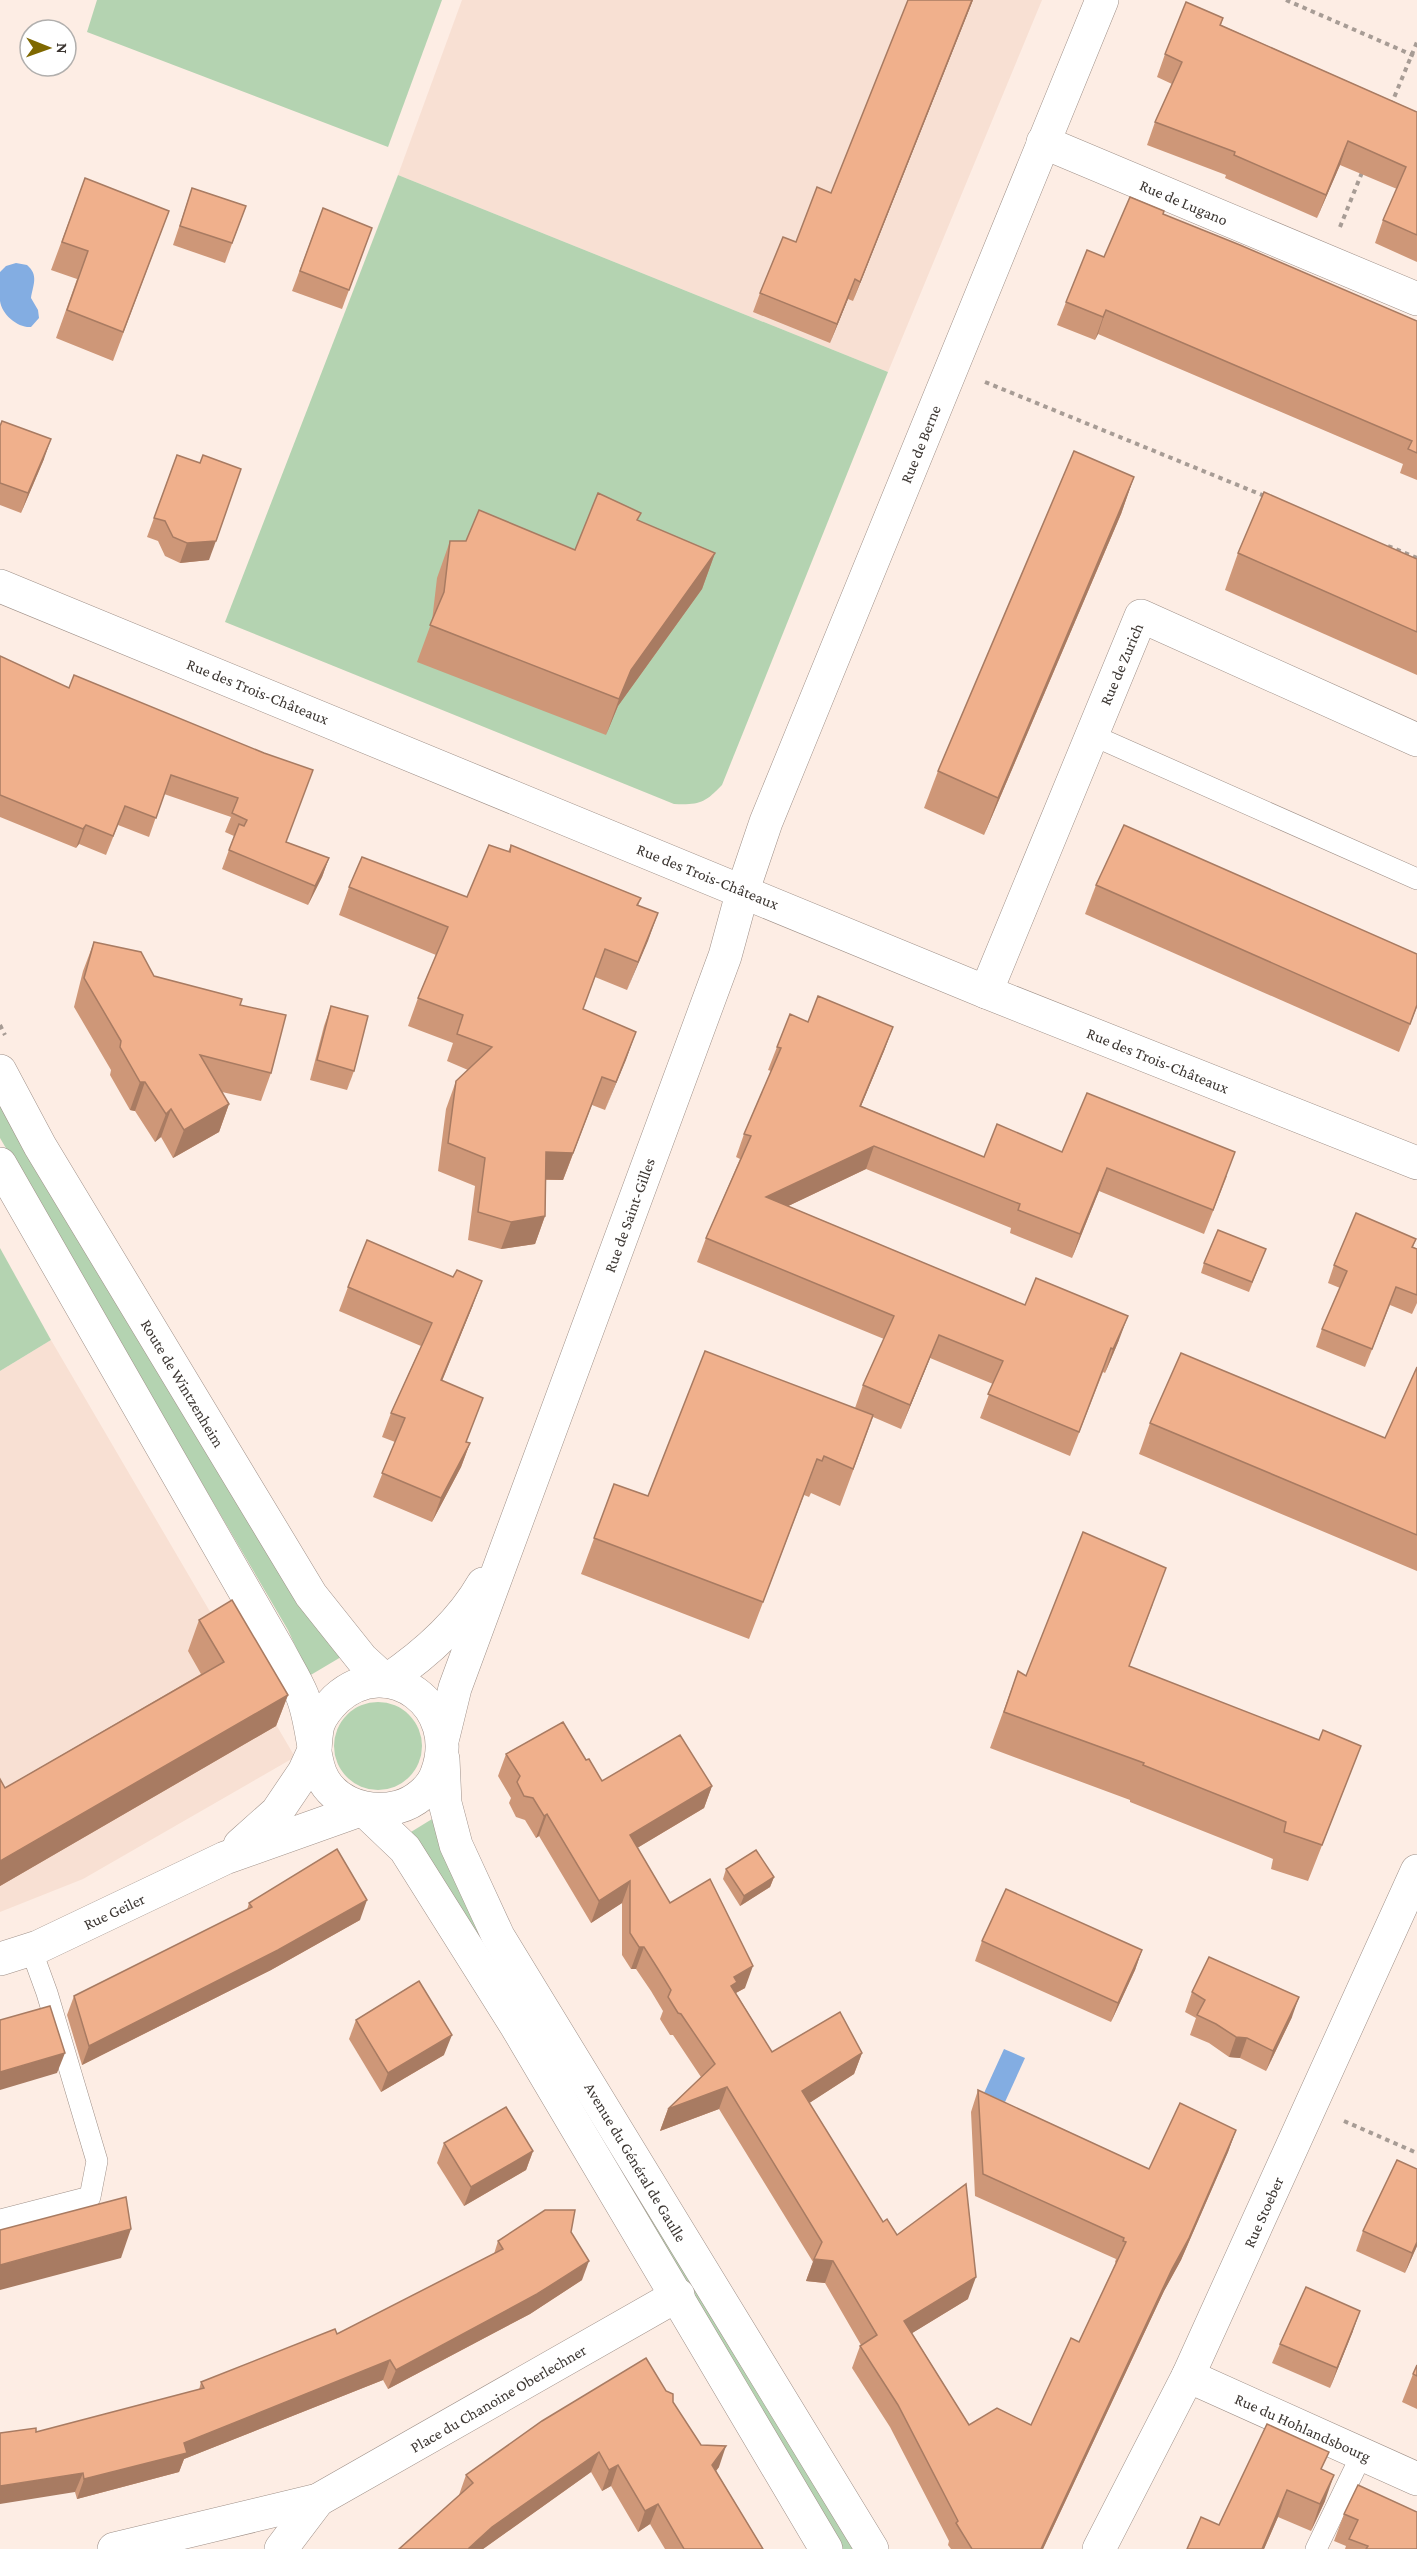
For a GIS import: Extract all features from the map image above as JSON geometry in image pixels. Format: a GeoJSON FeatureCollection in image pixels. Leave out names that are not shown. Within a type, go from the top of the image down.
{"type":"FeatureCollection","features":[{"type":"Feature","properties":{"kind":"street","name":"Rue de Berne"},"geometry":{"type":"LineString","coordinates":[[743,891],[766,822],[1102,0]]}},
{"type":"Feature","properties":{"kind":"street","name":"Rue de Lugano"},"geometry":{"type":"LineString","coordinates":[[1043,142],[1417,299]]}},
{"type":"Feature","properties":{"kind":"street","name":"Rue des Trois-Châteaux"},"geometry":{"type":"LineString","coordinates":[[0,586],[986,992],[1417,1163]]}},
{"type":"Feature","properties":{"kind":"street","name":"Rue de Zurich"},"geometry":{"type":"LineString","coordinates":[[986,992],[1141,616],[1417,741]]}},
{"type":"Feature","properties":{"kind":"street","name":"Rue de Saint-Gilles"},"geometry":{"type":"LineString","coordinates":[[443,1748],[455,1688],[508,1538],[725,956],[743,891]]}},
{"type":"Feature","properties":{"kind":"street","name":"Route de Wintzenheim"},"geometry":{"type":"LineString","coordinates":[[0,1071],[40,1146],[311,1595],[362,1659],[386,1682]]}},
{"type":"Feature","properties":{"kind":"street","name":"Route de Wintzenheim"},"geometry":{"type":"LineString","coordinates":[[0,1164],[279,1651],[302,1695],[318,1767],[328,1786],[344,1800],[363,1809]]}},
{"type":"Feature","properties":{"kind":"street","name":"Rue de Saint-Gilles"},"geometry":{"type":"LineString","coordinates":[[386,1682],[416,1662],[470,1606],[508,1538]]}},
{"type":"Feature","properties":{"kind":"street","name":"Route de Wintzenheim"},"geometry":{"type":"LineString","coordinates":[[315,1748],[318,1725],[329,1706],[345,1691],[365,1683],[386,1682],[407,1687],[424,1700],[437,1717],[443,1748]]}},
{"type":"Feature","properties":{"kind":"street","name":"Rue Geiler"},"geometry":{"type":"LineString","coordinates":[[225,1858],[277,1812],[304,1772],[315,1748]]}},
{"type":"Feature","properties":{"kind":"street"},"geometry":{"type":"LineString","coordinates":[[363,1809],[384,1810],[404,1806],[422,1795],[436,1778],[443,1748]]}},
{"type":"Feature","properties":{"kind":"street","name":"Avenue du Général de Gaulle"},"geometry":{"type":"LineString","coordinates":[[443,1748],[445,1803],[456,1845],[498,1936],[872,2549]]}},
{"type":"Feature","properties":{"kind":"street","name":"Rue Geiler"},"geometry":{"type":"LineString","coordinates":[[0,1959],[31,1950],[225,1858],[363,1809]]}},
{"type":"Feature","properties":{"kind":"street","name":"Avenue du Général de Gaulle"},"geometry":{"type":"LineString","coordinates":[[363,1809],[405,1849],[517,2027],[678,2295],[826,2549]]}},
{"type":"Feature","properties":{"kind":"street","name":"Rue Stoeber"},"geometry":{"type":"LineString","coordinates":[[1099,2549],[1188,2376],[1417,1871]]}},
{"type":"Feature","properties":{"kind":"street","name":"Place du Chanoine Oberlechner"},"geometry":{"type":"LineString","coordinates":[[114,2549],[318,2500],[678,2295]]}},
{"type":"Feature","properties":{"kind":"street","name":"Rue du Hohlandsbourg"},"geometry":{"type":"LineString","coordinates":[[1188,2376],[1417,2479]]}},
{"type":"Feature","properties":{"kind":"street","name":"Place du Chanoine Oberlechner"},"geometry":{"type":"LineString","coordinates":[[281,2549],[318,2500]]}},
{"type":"Feature","properties":{"kind":"lane"},"geometry":{"type":"LineString","coordinates":[[1092,735],[1417,879]]}},
{"type":"Feature","properties":{"kind":"lane"},"geometry":{"type":"LineString","coordinates":[[0,2220],[90,2197],[98,2161],[47,1993],[31,1950]]}},
{"type":"Feature","properties":{"kind":"lane"},"geometry":{"type":"LineString","coordinates":[[1316,2549],[1362,2454]]}},
{"type":"Feature","properties":{"kind":"path"},"geometry":{"type":"LineString","coordinates":[[1286,0],[1417,57]]}},
{"type":"Feature","properties":{"kind":"path"},"geometry":{"type":"LineString","coordinates":[[1389,110],[1417,42]]}},
{"type":"Feature","properties":{"kind":"path"},"geometry":{"type":"LineString","coordinates":[[1325,262],[1366,164]]}},
{"type":"Feature","properties":{"kind":"path"},"geometry":{"type":"LineString","coordinates":[[951,368],[1273,499]]}},
{"type":"Feature","properties":{"kind":"path"},"geometry":{"type":"LineString","coordinates":[[1384,545],[1417,558]]}},
{"type":"Feature","properties":{"kind":"path"},"geometry":{"type":"LineString","coordinates":[[1311,2106],[1417,2153]]}},
{"type":"Feature","properties":{"kind":"shaded area"},"geometry":{"type":"Polygon","coordinates":[[[462,0],[1042,0],[888,372],[398,175],[462,0]]]}},
{"type":"Feature","properties":{"kind":"shaded area"},"geometry":{"type":"Polygon","coordinates":[[[51,1340],[295,1757],[83,1879],[0,1912],[0,1371],[51,1340]]]}},
{"type":"Feature","properties":{"kind":"green space"},"geometry":{"type":"Polygon","coordinates":[[[97,0],[442,0],[388,147],[87,32],[97,0]]]}},
{"type":"Feature","properties":{"kind":"green space"},"geometry":{"type":"Polygon","coordinates":[[[398,175],[888,372],[722,785],[701,802],[674,804],[225,622],[398,175]]]}},
{"type":"Feature","properties":{"kind":"green space"},"geometry":{"type":"Polygon","coordinates":[[[0,1098],[341,1657],[309,1676],[288,1630],[0,1138],[0,1098]]]}},
{"type":"Feature","properties":{"kind":"green space"},"geometry":{"type":"Polygon","coordinates":[[[0,1248],[51,1340],[0,1371],[0,1248]]]}},
{"type":"Feature","properties":{"kind":"green space"},"geometry":{"type":"Polygon","coordinates":[[[378,1702],[395,1706],[409,1715],[418,1729],[422,1746],[418,1763],[409,1777],[395,1786],[378,1790],[361,1786],[347,1777],[338,1763],[334,1746],[338,1729],[347,1715],[361,1706],[378,1702]]]}},
{"type":"Feature","properties":{"kind":"green space"},"geometry":{"type":"Polygon","coordinates":[[[437,1816],[855,2549],[841,2549],[406,1835],[437,1816]]]}},
{"type":"Feature","properties":{"kind":"water"},"geometry":{"type":"Polygon","coordinates":[[[16,263],[27,265],[34,276],[31,298],[38,310],[39,318],[31,327],[11,320],[1,306],[0,272],[6,266],[16,263]]]}},
{"type":"Feature","properties":{"kind":"water"},"geometry":{"type":"Polygon","coordinates":[[[1004,2049],[1025,2058],[1005,2102],[984,2093],[1004,2049]]]}},
{"type":"Feature","properties":{"kind":"building"},"geometry":{"type":"Polygon","coordinates":[[[908,0],[972,0],[860,282],[855,279],[837,324],[760,293],[783,237],[796,242],[817,187],[831,193],[908,0]]]}},
{"type":"Feature","properties":{"kind":"building"},"geometry":{"type":"Polygon","coordinates":[[[1186,2],[1223,18],[1220,25],[1417,112],[1417,235],[1383,220],[1406,167],[1348,141],[1326,195],[1234,155],[1235,152],[1155,122],[1182,62],[1165,54],[1186,2]]]}},
{"type":"Feature","properties":{"kind":"building"},"geometry":{"type":"Polygon","coordinates":[[[85,178],[169,211],[123,332],[67,310],[88,251],[62,242],[85,178]]]}},
{"type":"Feature","properties":{"kind":"building"},"geometry":{"type":"Polygon","coordinates":[[[192,188],[246,206],[232,243],[180,226],[192,188]]]}},
{"type":"Feature","properties":{"kind":"building"},"geometry":{"type":"Polygon","coordinates":[[[1130,197],[1164,211],[1163,214],[1417,321],[1417,453],[1408,449],[1412,441],[1106,310],[1103,317],[1066,302],[1087,250],[1104,257],[1130,197]]]}},
{"type":"Feature","properties":{"kind":"building"},"geometry":{"type":"Polygon","coordinates":[[[323,208],[372,228],[349,290],[300,271],[323,208]]]}},
{"type":"Feature","properties":{"kind":"building"},"geometry":{"type":"Polygon","coordinates":[[[2,421],[51,439],[28,493],[0,483],[0,426],[2,421]]]}},
{"type":"Feature","properties":{"kind":"building"},"geometry":{"type":"Polygon","coordinates":[[[1074,451],[1134,477],[998,798],[938,771],[1074,451]]]}},
{"type":"Feature","properties":{"kind":"building"},"geometry":{"type":"Polygon","coordinates":[[[177,455],[200,463],[203,455],[241,469],[216,541],[187,543],[173,537],[165,521],[154,518],[177,455]]]}},
{"type":"Feature","properties":{"kind":"building"},"geometry":{"type":"Polygon","coordinates":[[[1264,492],[1417,559],[1417,632],[1238,553],[1264,492]]]}},
{"type":"Feature","properties":{"kind":"building"},"geometry":{"type":"Polygon","coordinates":[[[598,493],[641,513],[637,520],[715,553],[631,670],[619,699],[430,625],[444,592],[450,541],[466,541],[479,510],[575,550],[598,493]]]}},
{"type":"Feature","properties":{"kind":"building"},"geometry":{"type":"Polygon","coordinates":[[[0,656],[69,688],[74,675],[264,753],[313,770],[286,842],[329,858],[315,886],[229,850],[239,824],[244,826],[247,820],[232,813],[238,798],[171,775],[156,818],[125,806],[113,836],[86,825],[83,829],[0,795],[0,656]]]}},
{"type":"Feature","properties":{"kind":"building"},"geometry":{"type":"Polygon","coordinates":[[[1124,825],[1417,954],[1417,1005],[1410,1024],[1096,885],[1124,825]]]}},
{"type":"Feature","properties":{"kind":"building"},"geometry":{"type":"Polygon","coordinates":[[[489,845],[510,852],[511,845],[641,898],[637,905],[658,913],[638,962],[605,949],[583,1009],[636,1032],[616,1082],[602,1077],[573,1153],[546,1152],[545,1216],[511,1222],[478,1212],[485,1158],[448,1143],[456,1081],[492,1047],[457,1034],[463,1015],[418,998],[448,927],[349,887],[362,857],[467,897],[489,845]]]}},
{"type":"Feature","properties":{"kind":"building"},"geometry":{"type":"Polygon","coordinates":[[[94,942],[141,952],[154,976],[242,999],[240,1005],[286,1015],[271,1073],[200,1055],[229,1104],[184,1130],[171,1109],[166,1114],[145,1082],[140,1082],[120,1047],[121,1041],[84,978],[94,942]]]}},
{"type":"Feature","properties":{"kind":"building"},"geometry":{"type":"Polygon","coordinates":[[[818,996],[893,1027],[860,1106],[984,1157],[997,1124],[1062,1152],[1087,1093],[1235,1152],[1213,1210],[1107,1168],[1080,1234],[1018,1210],[1020,1204],[874,1146],[766,1197],[1025,1305],[1036,1278],[1128,1316],[1113,1349],[1111,1348],[1079,1432],[988,1394],[1003,1361],[939,1335],[910,1405],[863,1385],[894,1316],[706,1238],[751,1136],[744,1134],[781,1048],[777,1047],[790,1014],[808,1022],[818,996]]]}},
{"type":"Feature","properties":{"kind":"building"},"geometry":{"type":"Polygon","coordinates":[[[331,1006],[368,1016],[354,1071],[317,1060],[331,1006]]]}},
{"type":"Feature","properties":{"kind":"building"},"geometry":{"type":"Polygon","coordinates":[[[1356,1213],[1416,1239],[1412,1247],[1417,1249],[1417,1295],[1396,1287],[1372,1349],[1322,1329],[1347,1271],[1334,1265],[1356,1213]]]}},
{"type":"Feature","properties":{"kind":"building"},"geometry":{"type":"Polygon","coordinates":[[[1218,1230],[1266,1249],[1252,1282],[1204,1263],[1218,1230]]]}},
{"type":"Feature","properties":{"kind":"building"},"geometry":{"type":"Polygon","coordinates":[[[367,1240],[453,1277],[457,1270],[482,1281],[441,1380],[483,1398],[466,1442],[470,1443],[441,1498],[382,1473],[405,1418],[391,1413],[432,1323],[348,1287],[367,1240]]]}},
{"type":"Feature","properties":{"kind":"building"},"geometry":{"type":"Polygon","coordinates":[[[705,1351],[873,1415],[853,1469],[824,1456],[822,1461],[817,1459],[763,1602],[594,1538],[614,1484],[648,1496],[705,1351]]]}},
{"type":"Feature","properties":{"kind":"building"},"geometry":{"type":"Polygon","coordinates":[[[1181,1353],[1385,1438],[1417,1367],[1417,1535],[1150,1423],[1181,1353]]]}},
{"type":"Feature","properties":{"kind":"building"},"geometry":{"type":"Polygon","coordinates":[[[1083,1532],[1166,1568],[1129,1666],[1319,1740],[1323,1730],[1361,1746],[1322,1845],[1284,1832],[1286,1822],[1143,1765],[1144,1763],[1004,1712],[1018,1671],[1026,1676],[1083,1532]]]}},
{"type":"Feature","properties":{"kind":"building"},"geometry":{"type":"Polygon","coordinates":[[[232,1600],[288,1695],[0,1861],[0,1779],[5,1788],[224,1662],[199,1620],[232,1600]]]}},
{"type":"Feature","properties":{"kind":"building"},"geometry":{"type":"Polygon","coordinates":[[[563,1722],[602,1781],[680,1735],[712,1786],[630,1835],[670,1903],[710,1879],[753,1966],[734,1977],[737,1982],[731,1986],[772,2052],[840,2012],[862,2053],[802,2091],[883,2222],[887,2219],[897,2235],[966,2184],[976,2277],[904,2321],[969,2425],[997,2408],[1031,2425],[1071,2338],[1079,2342],[1126,2242],[1123,2241],[1124,2238],[983,2174],[978,2090],[1149,2169],[1180,2103],[1236,2130],[1189,2238],[1172,2269],[1041,2549],[972,2549],[956,2523],[958,2521],[898,2405],[860,2346],[877,2335],[833,2261],[814,2259],[822,2242],[727,2087],[668,2109],[715,2064],[668,1997],[671,1990],[644,1947],[639,1947],[630,1933],[630,1881],[599,1901],[547,1814],[544,1816],[533,1798],[524,1796],[517,1782],[520,1776],[506,1754],[563,1722]]]}},
{"type":"Feature","properties":{"kind":"building"},"geometry":{"type":"Polygon","coordinates":[[[337,1849],[367,1900],[278,1950],[89,2046],[74,1996],[252,1907],[249,1903],[337,1849]]]}},
{"type":"Feature","properties":{"kind":"building"},"geometry":{"type":"Polygon","coordinates":[[[756,1850],[774,1877],[744,1896],[726,1869],[756,1850]]]}},
{"type":"Feature","properties":{"kind":"building"},"geometry":{"type":"Polygon","coordinates":[[[1006,1889],[1142,1950],[1118,2003],[982,1941],[1006,1889]]]}},
{"type":"Feature","properties":{"kind":"building"},"geometry":{"type":"Polygon","coordinates":[[[1209,1957],[1299,1997],[1273,2051],[1247,2038],[1236,2037],[1197,2015],[1205,2000],[1192,1992],[1209,1957]]]}},
{"type":"Feature","properties":{"kind":"building"},"geometry":{"type":"Polygon","coordinates":[[[419,1981],[452,2035],[388,2073],[356,2020],[419,1981]]]}},
{"type":"Feature","properties":{"kind":"building"},"geometry":{"type":"Polygon","coordinates":[[[50,2006],[65,2053],[0,2072],[0,2020],[50,2006]]]}},
{"type":"Feature","properties":{"kind":"building"},"geometry":{"type":"Polygon","coordinates":[[[506,2107],[533,2151],[471,2187],[444,2143],[506,2107]]]}},
{"type":"Feature","properties":{"kind":"building"},"geometry":{"type":"Polygon","coordinates":[[[1397,2160],[1417,2169],[1417,2242],[1412,2253],[1363,2231],[1397,2160]]]}},
{"type":"Feature","properties":{"kind":"building"},"geometry":{"type":"Polygon","coordinates":[[[126,2197],[131,2229],[0,2265],[0,2230],[126,2197]]]}},
{"type":"Feature","properties":{"kind":"building"},"geometry":{"type":"Polygon","coordinates":[[[545,2210],[575,2210],[571,2232],[589,2261],[537,2294],[396,2370],[390,2360],[184,2443],[187,2453],[84,2479],[83,2473],[0,2486],[0,2433],[36,2428],[36,2432],[204,2388],[201,2382],[335,2329],[337,2334],[503,2249],[498,2241],[545,2210]]]}},
{"type":"Feature","properties":{"kind":"building"},"geometry":{"type":"Polygon","coordinates":[[[1306,2287],[1360,2311],[1337,2368],[1280,2344],[1306,2287]]]}},
{"type":"Feature","properties":{"kind":"building"},"geometry":{"type":"Polygon","coordinates":[[[646,2358],[666,2391],[673,2394],[673,2402],[701,2445],[726,2446],[712,2465],[763,2549],[684,2549],[658,2504],[645,2511],[618,2465],[609,2470],[599,2452],[492,2527],[468,2549],[399,2549],[473,2483],[466,2475],[542,2421],[646,2358]]]}},
{"type":"Feature","properties":{"kind":"building"},"geometry":{"type":"Polygon","coordinates":[[[1267,2424],[1329,2452],[1321,2469],[1334,2475],[1320,2504],[1287,2490],[1262,2549],[1187,2549],[1201,2517],[1219,2525],[1267,2424]]]}},
{"type":"Feature","properties":{"kind":"building"},"geometry":{"type":"Polygon","coordinates":[[[1358,2485],[1417,2512],[1417,2549],[1366,2549],[1368,2546],[1349,2539],[1358,2520],[1344,2514],[1358,2485]]]}}]}
